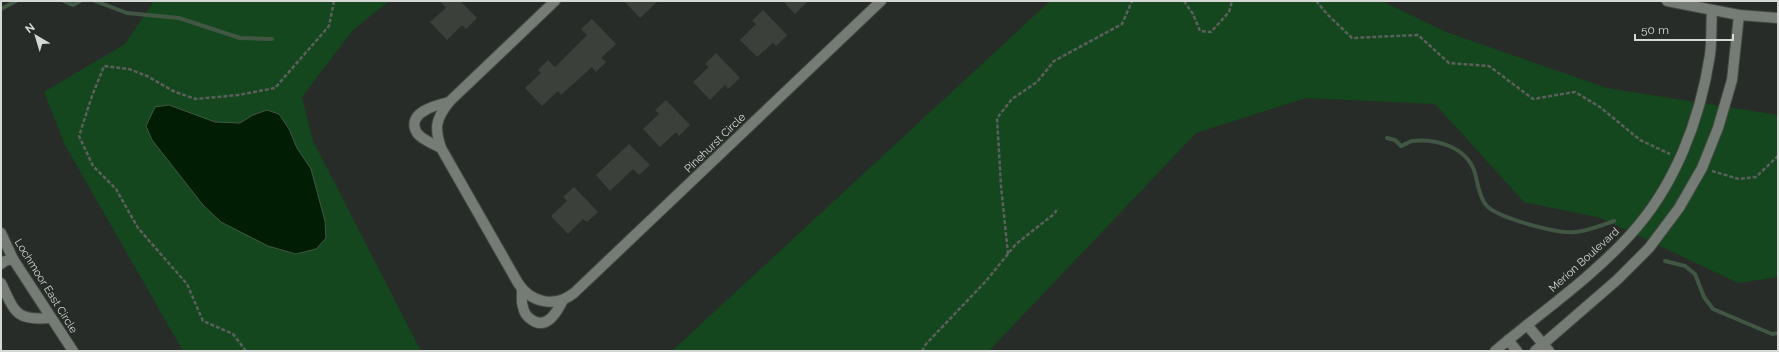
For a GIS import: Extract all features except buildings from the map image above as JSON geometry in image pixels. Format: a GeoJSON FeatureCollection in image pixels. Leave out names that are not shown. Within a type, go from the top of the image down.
{"type":"FeatureCollection","features":[{"type":"Feature","properties":{"kind":"street","name":"Pinehurst Circle"},"geometry":{"type":"LineString","coordinates":[[555,1],[449,102],[441,112],[437,124],[437,136],[441,148],[522,289],[532,298],[540,301],[552,302],[563,300],[574,293],[881,1]]}},
{"type":"Feature","properties":{"kind":"street"},"geometry":{"type":"LineString","coordinates":[[1667,1],[1739,15],[1778,18]]}},
{"type":"Feature","properties":{"kind":"street","name":"Merion Boulevard"},"geometry":{"type":"LineString","coordinates":[[1495,351],[1589,275],[1630,234],[1666,186],[1680,158],[1694,123],[1703,92],[1710,53],[1712,10]]}},
{"type":"Feature","properties":{"kind":"street"},"geometry":{"type":"LineString","coordinates":[[1535,351],[1546,347],[1617,280],[1649,248],[1679,208],[1702,168],[1718,128],[1732,80],[1739,15]]}},
{"type":"Feature","properties":{"kind":"street","name":"Pinehurst Circle"},"geometry":{"type":"LineString","coordinates":[[441,148],[418,133],[415,123],[417,116],[428,108],[449,102]]}},
{"type":"Feature","properties":{"kind":"street","name":"Lochmoor East Circle"},"geometry":{"type":"LineString","coordinates":[[1,233],[13,259],[73,351]]}},
{"type":"Feature","properties":{"kind":"street"},"geometry":{"type":"LineString","coordinates":[[1,264],[5,261],[13,259]]}},
{"type":"Feature","properties":{"kind":"street"},"geometry":{"type":"LineString","coordinates":[[1,283],[18,314],[25,318],[51,318]]}},
{"type":"Feature","properties":{"kind":"street","name":"Pinehurst Circle"},"geometry":{"type":"LineString","coordinates":[[522,289],[522,307],[525,314],[528,318],[539,323],[552,319],[563,300]]}},
{"type":"Feature","properties":{"kind":"street"},"geometry":{"type":"LineString","coordinates":[[1527,325],[1546,347]]}},
{"type":"Feature","properties":{"kind":"street"},"geometry":{"type":"LineString","coordinates":[[1508,340],[1517,351]]}},
{"type":"Feature","properties":{"kind":"path"},"geometry":{"type":"LineString","coordinates":[[246,351],[233,334],[203,321],[187,284],[138,228],[116,189],[93,166],[79,136],[92,96],[104,66],[129,69],[147,76],[175,92],[196,99],[238,95],[275,88],[329,26],[334,1]]}},
{"type":"Feature","properties":{"kind":"path"},"geometry":{"type":"LineString","coordinates":[[1008,254],[1001,186],[997,118],[1012,99],[1037,82],[1054,61],[1122,24],[1132,1]]}},
{"type":"Feature","properties":{"kind":"path"},"geometry":{"type":"LineString","coordinates":[[1184,1],[1193,14],[1200,31],[1211,32],[1229,12],[1232,1]]}},
{"type":"Feature","properties":{"kind":"path"},"geometry":{"type":"LineString","coordinates":[[1316,1],[1352,38],[1418,35],[1449,63],[1489,66],[1533,99],[1575,92],[1600,107],[1640,140],[1680,158]]}},
{"type":"Feature","properties":{"kind":"path"},"geometry":{"type":"LineString","coordinates":[[1702,168],[1739,179],[1756,177],[1778,156]]}},
{"type":"Feature","properties":{"kind":"path"},"geometry":{"type":"LineString","coordinates":[[922,351],[926,344],[986,281],[1016,244],[1054,214],[1058,208]]}},
{"type":"Feature","properties":{"kind":"green space"},"geometry":{"type":"Polygon","coordinates":[[[154,1],[389,1],[353,30],[302,97],[313,141],[421,351],[183,351],[65,145],[44,92],[125,44],[154,1]]]}},
{"type":"Feature","properties":{"kind":"green space"},"geometry":{"type":"Polygon","coordinates":[[[1050,1],[1382,1],[1446,32],[1607,88],[1778,115],[1778,277],[1738,283],[1601,218],[1524,202],[1435,104],[1306,98],[1196,133],[989,351],[672,351],[1050,1]]]}},
{"type":"Feature","properties":{"kind":"shaded area"},"geometry":{"type":"Polygon","coordinates":[[[169,105],[215,122],[240,123],[253,115],[267,110],[279,114],[289,129],[297,148],[311,169],[325,221],[326,238],[316,249],[296,254],[268,246],[221,222],[203,205],[152,140],[146,126],[155,107],[169,105]]]}},
{"type":"Feature","properties":{"kind":"waterway"},"geometry":{"type":"LineString","coordinates":[[1,9],[16,1]]}},
{"type":"Feature","properties":{"kind":"waterway"},"geometry":{"type":"LineString","coordinates":[[64,1],[73,5],[80,1]]}},
{"type":"Feature","properties":{"kind":"waterway"},"geometry":{"type":"LineString","coordinates":[[95,1],[127,13],[179,18],[240,38],[272,39]]}},
{"type":"Feature","properties":{"kind":"waterway"},"geometry":{"type":"LineString","coordinates":[[1387,138],[1395,140],[1401,146],[1412,141],[1421,140],[1440,143],[1457,150],[1470,162],[1474,170],[1480,193],[1486,205],[1492,210],[1515,220],[1542,228],[1567,232],[1595,228],[1614,221]]}},
{"type":"Feature","properties":{"kind":"waterway"},"geometry":{"type":"LineString","coordinates":[[1665,261],[1685,266],[1695,274],[1704,297],[1713,309],[1772,334],[1778,333]]}}]}
